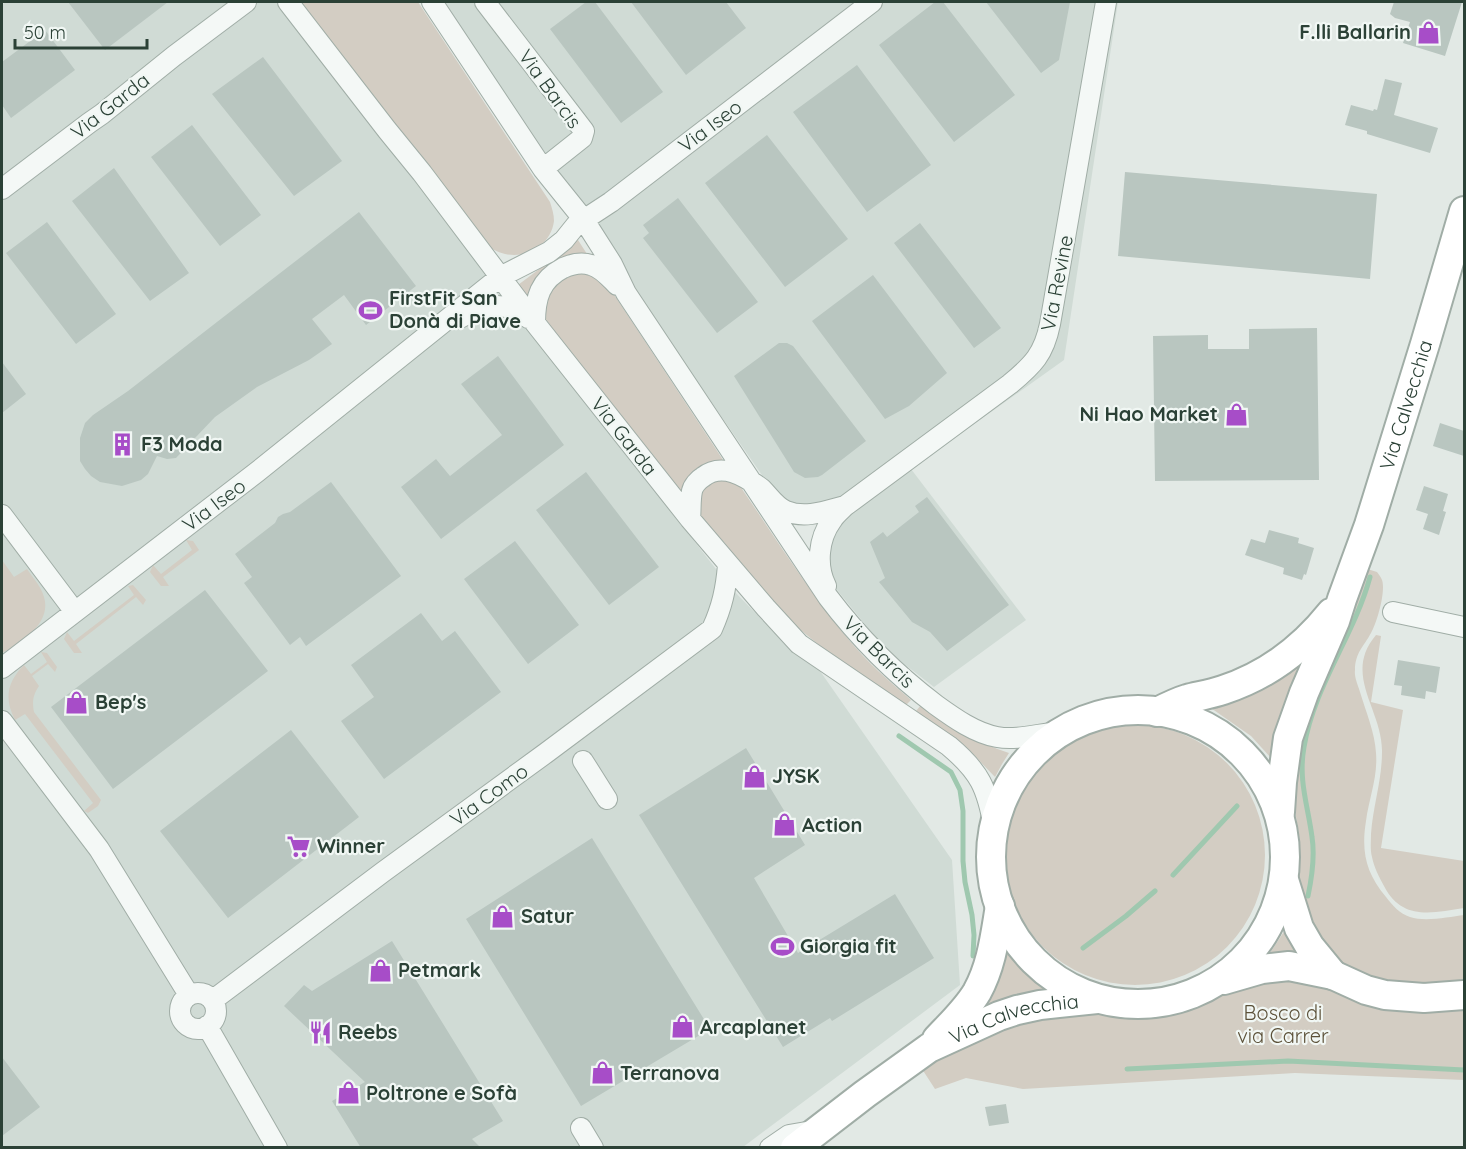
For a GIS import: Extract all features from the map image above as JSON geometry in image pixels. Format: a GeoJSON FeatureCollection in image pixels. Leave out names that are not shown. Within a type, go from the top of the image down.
{"type":"FeatureCollection","features":[{"type":"Feature","properties":{"kind":"main road","name":"Via Calvecchia"},"geometry":{"type":"LineString","coordinates":[[1280,817],[1288,738],[1357,559],[1464,211]]}},
{"type":"Feature","properties":{"kind":"main road","name":"Via Calvecchia"},"geometry":{"type":"LineString","coordinates":[[1157,712],[1184,700],[1223,690],[1281,661],[1311,636],[1341,599]]}},
{"type":"Feature","properties":{"kind":"main road"},"geometry":{"type":"LineString","coordinates":[[1211,984],[1240,963],[1260,938],[1275,909],[1283,878],[1285,852],[1280,817],[1263,780],[1250,762],[1220,735],[1196,722],[1170,714],[1127,711],[1108,713],[1084,720],[1061,732],[1039,748],[1018,772],[1002,801],[994,827],[991,865],[994,888],[1000,906],[1018,942],[1043,968],[1069,986],[1102,999],[1129,1003],[1160,1002],[1262,969],[1289,966],[1333,975],[1366,990],[1385,995],[1424,998],[1464,995]]}},
{"type":"Feature","properties":{"kind":"main road"},"geometry":{"type":"LineString","coordinates":[[1283,878],[1299,928],[1310,947],[1333,975]]}},
{"type":"Feature","properties":{"kind":"main road","name":"Via Calvecchia"},"geometry":{"type":"LineString","coordinates":[[929,1048],[976,993],[988,969],[1000,906]]}},
{"type":"Feature","properties":{"kind":"main road","name":"Via Calvecchia"},"geometry":{"type":"LineString","coordinates":[[795,1148],[929,1048],[1017,1010],[1040,1005],[1102,999]]}},
{"type":"Feature","properties":{"kind":"street","name":"Via Garda"},"geometry":{"type":"LineString","coordinates":[[2,189],[246,2]]}},
{"type":"Feature","properties":{"kind":"street","name":"Via Garda"},"geometry":{"type":"LineString","coordinates":[[288,2],[422,173],[535,323],[728,565],[800,644],[966,760],[978,775],[986,792],[994,827]]}},
{"type":"Feature","properties":{"kind":"street","name":"Via Barcis"},"geometry":{"type":"LineString","coordinates":[[432,2],[543,169],[584,220],[612,264],[626,293],[843,618],[862,640],[905,681],[951,716],[973,729],[994,737],[1008,739],[1061,732]]}},
{"type":"Feature","properties":{"kind":"street","name":"Via Barcis"},"geometry":{"type":"LineString","coordinates":[[485,2],[584,131],[582,138],[543,169]]}},
{"type":"Feature","properties":{"kind":"street","name":"Via Iseo"},"geometry":{"type":"LineString","coordinates":[[2,668],[257,472],[500,277],[544,255],[564,240],[576,225],[611,202],[872,2]]}},
{"type":"Feature","properties":{"kind":"street","name":"Via Revine"},"geometry":{"type":"LineString","coordinates":[[843,618],[822,579],[820,563],[820,547],[832,520],[845,506],[1010,384],[1032,365],[1047,338],[1106,2]]}},
{"type":"Feature","properties":{"kind":"street"},"geometry":{"type":"LineString","coordinates":[[481,253],[498,261],[512,264],[544,255],[560,233],[564,221],[556,186]]}},
{"type":"Feature","properties":{"kind":"street","name":"Via Barcis"},"geometry":{"type":"LineString","coordinates":[[535,323],[535,308],[546,280],[577,263],[590,264],[602,270],[626,293]]}},
{"type":"Feature","properties":{"kind":"street","name":"Via Iseo"},"geometry":{"type":"LineString","coordinates":[[423,339],[470,312],[490,306],[509,306],[535,323]]}},
{"type":"Feature","properties":{"kind":"street"},"geometry":{"type":"LineString","coordinates":[[690,519],[692,490],[708,473],[722,469],[753,483]]}},
{"type":"Feature","properties":{"kind":"street","name":"Via Revine"},"geometry":{"type":"LineString","coordinates":[[753,483],[784,511],[802,514],[817,513],[845,506]]}},
{"type":"Feature","properties":{"kind":"street"},"geometry":{"type":"LineString","coordinates":[[2,515],[75,612]]}},
{"type":"Feature","properties":{"kind":"street","name":"Via Como"},"geometry":{"type":"LineString","coordinates":[[213,1000],[712,629],[725,593],[728,565]]}},
{"type":"Feature","properties":{"kind":"street"},"geometry":{"type":"LineString","coordinates":[[1392,612],[1464,627]]}},
{"type":"Feature","properties":{"kind":"street"},"geometry":{"type":"LineString","coordinates":[[2,721],[99,849],[189,995]]}},
{"type":"Feature","properties":{"kind":"street"},"geometry":{"type":"LineString","coordinates":[[583,761],[607,799]]}},
{"type":"Feature","properties":{"kind":"street"},"geometry":{"type":"LineString","coordinates":[[204,993],[213,1000],[216,1015],[207,1026],[200,1029],[193,1028],[183,1020],[180,1007],[189,995],[204,993]]}},
{"type":"Feature","properties":{"kind":"street"},"geometry":{"type":"LineString","coordinates":[[207,1026],[277,1148]]}},
{"type":"Feature","properties":{"kind":"street"},"geometry":{"type":"LineString","coordinates":[[581,1128],[593,1148]]}},
{"type":"Feature","properties":{"kind":"street"},"geometry":{"type":"LineString","coordinates":[[770,1148],[789,1135],[818,1130]]}},
{"type":"Feature","properties":{"kind":"shaded area"},"geometry":{"type":"Polygon","coordinates":[[[5,2],[278,2],[492,282],[730,587],[784,642],[820,671],[952,860],[960,985],[743,1147],[2,1147],[2,5],[5,2]]]}},
{"type":"Feature","properties":{"kind":"shaded area"},"geometry":{"type":"Polygon","coordinates":[[[444,2],[1118,2],[1064,360],[911,469],[1026,620],[934,687],[899,660],[872,633],[833,585],[823,556],[839,518],[782,504],[633,289],[444,2]]]}},
{"type":"Feature","properties":{"kind":"green space"},"geometry":{"type":"Polygon","coordinates":[[[300,2],[418,2],[550,202],[554,221],[552,230],[543,243],[529,252],[513,255],[499,252],[484,243],[306,13],[300,2]]]}},
{"type":"Feature","properties":{"kind":"green space"},"geometry":{"type":"Polygon","coordinates":[[[578,240],[587,254],[528,298],[518,285],[578,240]]]}},
{"type":"Feature","properties":{"kind":"green space"},"geometry":{"type":"Polygon","coordinates":[[[584,269],[609,287],[808,586],[856,648],[911,700],[906,705],[830,654],[797,627],[747,572],[724,542],[701,519],[592,384],[545,318],[543,302],[555,281],[584,269]]]}},
{"type":"Feature","properties":{"kind":"green space"},"geometry":{"type":"Polygon","coordinates":[[[186,540],[193,541],[199,550],[163,577],[169,586],[161,586],[150,572],[153,565],[161,574],[192,550],[186,540]]]}},
{"type":"Feature","properties":{"kind":"green space"},"geometry":{"type":"Polygon","coordinates":[[[2,560],[14,577],[27,569],[41,589],[45,606],[39,624],[33,631],[18,644],[2,653],[2,560]]]}},
{"type":"Feature","properties":{"kind":"green space"},"geometry":{"type":"Polygon","coordinates":[[[1364,568],[1377,572],[1383,585],[1376,622],[1355,664],[1356,681],[1372,730],[1376,753],[1375,779],[1367,812],[1364,843],[1367,862],[1379,888],[1403,914],[1423,919],[1464,915],[1464,984],[1436,986],[1382,983],[1342,967],[1313,938],[1295,885],[1300,859],[1300,841],[1290,761],[1364,568]]]}},
{"type":"Feature","properties":{"kind":"green space"},"geometry":{"type":"Polygon","coordinates":[[[133,585],[146,600],[143,605],[136,597],[76,644],[82,653],[74,653],[64,639],[67,632],[74,641],[134,595],[128,586],[133,585]]]}},
{"type":"Feature","properties":{"kind":"green space"},"geometry":{"type":"Polygon","coordinates":[[[1376,635],[1381,636],[1371,702],[1403,710],[1381,848],[1464,861],[1464,908],[1441,912],[1409,910],[1391,897],[1374,864],[1371,834],[1381,773],[1382,752],[1381,737],[1363,679],[1363,664],[1367,650],[1376,635]]]}},
{"type":"Feature","properties":{"kind":"green space"},"geometry":{"type":"Polygon","coordinates":[[[1312,649],[1280,714],[1271,758],[1251,736],[1208,706],[1312,649]]]}},
{"type":"Feature","properties":{"kind":"green space"},"geometry":{"type":"Polygon","coordinates":[[[41,652],[47,653],[57,667],[55,672],[48,664],[32,676],[39,686],[35,692],[34,712],[101,800],[98,806],[88,813],[84,811],[93,803],[25,714],[15,720],[9,705],[9,691],[18,671],[24,665],[31,674],[47,662],[41,652]]]}},
{"type":"Feature","properties":{"kind":"green space"},"geometry":{"type":"Polygon","coordinates":[[[921,705],[974,738],[1009,753],[995,777],[970,751],[916,711],[921,705]]]}},
{"type":"Feature","properties":{"kind":"green space"},"geometry":{"type":"Polygon","coordinates":[[[1135,725],[1160,728],[1185,735],[1207,747],[1227,763],[1243,783],[1255,805],[1262,830],[1265,855],[1262,880],[1255,905],[1243,927],[1227,947],[1207,963],[1185,975],[1160,982],[1135,985],[1110,982],[1085,975],[1063,963],[1043,947],[1027,927],[1015,905],[1008,880],[1005,855],[1008,830],[1015,805],[1027,783],[1043,763],[1063,747],[1085,735],[1110,728],[1135,725]]]}},
{"type":"Feature","properties":{"kind":"green space"},"geometry":{"type":"Polygon","coordinates":[[[1287,927],[1303,959],[1266,959],[1287,927]]]}},
{"type":"Feature","properties":{"kind":"green space"},"geometry":{"type":"Polygon","coordinates":[[[1004,948],[1021,968],[1048,991],[981,1010],[1004,948]]]}},
{"type":"Feature","properties":{"kind":"green space","name":"Bosco di via Carrer"},"geometry":{"type":"Polygon","coordinates":[[[1281,975],[1464,1005],[1464,1080],[1295,1073],[1023,1089],[966,1078],[935,1089],[922,1069],[955,1048],[1023,1016],[1088,1013],[1158,1016],[1253,981],[1281,975]]]}},
{"type":"Feature","properties":{"kind":"building"},"geometry":{"type":"Polygon","coordinates":[[[68,2],[168,2],[105,50],[68,2]]]}},
{"type":"Feature","properties":{"kind":"building"},"geometry":{"type":"Polygon","coordinates":[[[586,2],[595,2],[663,92],[621,123],[550,29],[586,2]]]}},
{"type":"Feature","properties":{"kind":"building"},"geometry":{"type":"Polygon","coordinates":[[[631,2],[726,2],[746,28],[686,75],[631,2]]]}},
{"type":"Feature","properties":{"kind":"building"},"geometry":{"type":"Polygon","coordinates":[[[935,2],[943,2],[1015,95],[954,142],[879,45],[935,2]]]}},
{"type":"Feature","properties":{"kind":"building"},"geometry":{"type":"Polygon","coordinates":[[[986,2],[1070,2],[1059,60],[1041,73],[986,2]]]}},
{"type":"Feature","properties":{"kind":"building","name":"F.lli Ballarin"},"geometry":{"type":"Polygon","coordinates":[[[1394,2],[1462,2],[1445,56],[1403,43],[1410,22],[1395,18],[1390,14],[1394,2]]]}},
{"type":"Feature","properties":{"kind":"building"},"geometry":{"type":"Polygon","coordinates":[[[45,30],[75,70],[11,118],[2,105],[2,62],[45,30]]]}},
{"type":"Feature","properties":{"kind":"building"},"geometry":{"type":"Polygon","coordinates":[[[263,57],[342,161],[294,196],[212,94],[263,57]]]}},
{"type":"Feature","properties":{"kind":"building"},"geometry":{"type":"Polygon","coordinates":[[[857,65],[931,165],[867,212],[793,112],[857,65]]]}},
{"type":"Feature","properties":{"kind":"building"},"geometry":{"type":"Polygon","coordinates":[[[1385,79],[1402,83],[1394,115],[1438,128],[1430,153],[1345,125],[1351,105],[1377,110],[1385,79]]]}},
{"type":"Feature","properties":{"kind":"building"},"geometry":{"type":"Polygon","coordinates":[[[192,125],[261,215],[220,246],[151,157],[192,125]]]}},
{"type":"Feature","properties":{"kind":"building"},"geometry":{"type":"Polygon","coordinates":[[[767,135],[848,239],[785,287],[705,183],[767,135]]]}},
{"type":"Feature","properties":{"kind":"building"},"geometry":{"type":"Polygon","coordinates":[[[114,168],[189,273],[150,301],[72,201],[114,168]]]}},
{"type":"Feature","properties":{"kind":"building"},"geometry":{"type":"Polygon","coordinates":[[[1125,172],[1377,194],[1370,279],[1118,256],[1125,172]]]}},
{"type":"Feature","properties":{"kind":"building"},"geometry":{"type":"Polygon","coordinates":[[[678,198],[758,302],[717,333],[643,238],[649,233],[643,225],[678,198]]]}},
{"type":"Feature","properties":{"kind":"building"},"geometry":{"type":"Polygon","coordinates":[[[359,212],[416,286],[366,325],[344,295],[312,319],[332,344],[309,360],[257,387],[215,417],[176,458],[167,459],[157,456],[148,474],[141,480],[122,486],[100,482],[91,476],[80,461],[80,438],[85,423],[93,415],[128,391],[359,212]]]}},
{"type":"Feature","properties":{"kind":"building"},"geometry":{"type":"Polygon","coordinates":[[[47,222],[116,314],[76,344],[6,253],[47,222]]]}},
{"type":"Feature","properties":{"kind":"building"},"geometry":{"type":"Polygon","coordinates":[[[920,223],[1001,328],[974,348],[894,243],[920,223]]]}},
{"type":"Feature","properties":{"kind":"building"},"geometry":{"type":"Polygon","coordinates":[[[873,275],[947,373],[909,406],[885,419],[812,321],[873,275]]]}},
{"type":"Feature","properties":{"kind":"building","name":"Ni Hao Market"},"geometry":{"type":"Polygon","coordinates":[[[1317,328],[1319,480],[1155,481],[1153,336],[1208,335],[1208,349],[1249,349],[1249,329],[1317,328]]]}},
{"type":"Feature","properties":{"kind":"building"},"geometry":{"type":"Polygon","coordinates":[[[779,343],[793,346],[866,441],[818,477],[805,478],[794,472],[734,376],[779,343]]]}},
{"type":"Feature","properties":{"kind":"building"},"geometry":{"type":"Polygon","coordinates":[[[498,356],[564,445],[441,539],[401,487],[436,459],[450,476],[502,435],[461,384],[498,356]]]}},
{"type":"Feature","properties":{"kind":"building"},"geometry":{"type":"Polygon","coordinates":[[[2,362],[26,394],[2,413],[2,362]]]}},
{"type":"Feature","properties":{"kind":"building"},"geometry":{"type":"Polygon","coordinates":[[[1440,423],[1464,431],[1464,456],[1433,446],[1440,423]]]}},
{"type":"Feature","properties":{"kind":"building"},"geometry":{"type":"Polygon","coordinates":[[[586,472],[659,567],[609,605],[536,510],[586,472]]]}},
{"type":"Feature","properties":{"kind":"building"},"geometry":{"type":"Polygon","coordinates":[[[331,482],[401,576],[306,646],[300,637],[290,645],[244,583],[252,577],[235,554],[275,523],[278,517],[290,512],[331,482]]]}},
{"type":"Feature","properties":{"kind":"building"},"geometry":{"type":"Polygon","coordinates":[[[1424,486],[1448,494],[1443,511],[1446,512],[1439,535],[1423,529],[1428,514],[1416,510],[1424,486]]]}},
{"type":"Feature","properties":{"kind":"building"},"geometry":{"type":"Polygon","coordinates":[[[927,497],[1009,605],[947,651],[930,632],[912,622],[879,582],[885,578],[870,542],[883,532],[887,537],[919,512],[915,506],[927,497]]]}},
{"type":"Feature","properties":{"kind":"building"},"geometry":{"type":"Polygon","coordinates":[[[1269,530],[1299,538],[1298,543],[1314,548],[1306,575],[1304,574],[1302,580],[1283,574],[1284,568],[1245,555],[1251,539],[1265,543],[1269,530]]]}},
{"type":"Feature","properties":{"kind":"building"},"geometry":{"type":"Polygon","coordinates":[[[515,541],[579,625],[528,664],[464,579],[515,541]]]}},
{"type":"Feature","properties":{"kind":"building"},"geometry":{"type":"Polygon","coordinates":[[[205,590],[268,671],[113,789],[51,707],[205,590]]]}},
{"type":"Feature","properties":{"kind":"building"},"geometry":{"type":"Polygon","coordinates":[[[421,613],[442,641],[455,631],[501,692],[384,779],[341,721],[374,697],[351,665],[421,613]]]}},
{"type":"Feature","properties":{"kind":"building"},"geometry":{"type":"Polygon","coordinates":[[[1398,660],[1440,667],[1436,693],[1426,691],[1425,699],[1401,695],[1402,686],[1394,685],[1398,660]]]}},
{"type":"Feature","properties":{"kind":"building"},"geometry":{"type":"Polygon","coordinates":[[[291,730],[359,817],[228,918],[160,831],[291,730]]]}},
{"type":"Feature","properties":{"kind":"building"},"geometry":{"type":"Polygon","coordinates":[[[746,748],[805,845],[754,878],[798,953],[895,894],[934,958],[832,1021],[830,1018],[783,1047],[639,815],[746,748]]]}},
{"type":"Feature","properties":{"kind":"building"},"geometry":{"type":"Polygon","coordinates":[[[592,838],[710,1029],[581,1106],[466,919],[592,838]]]}},
{"type":"Feature","properties":{"kind":"building"},"geometry":{"type":"Polygon","coordinates":[[[392,941],[503,1121],[472,1139],[481,1148],[361,1148],[332,1101],[365,1082],[284,1006],[304,985],[312,991],[392,941]]]}},
{"type":"Feature","properties":{"kind":"building"},"geometry":{"type":"Polygon","coordinates":[[[2,1057],[40,1107],[2,1136],[2,1057]]]}},
{"type":"Feature","properties":{"kind":"building"},"geometry":{"type":"Polygon","coordinates":[[[1006,1104],[1009,1123],[989,1126],[985,1107],[1006,1104]]]}},
{"type":"Feature","properties":{"kind":"waterway"},"geometry":{"type":"LineString","coordinates":[[1308,896],[1313,852],[1302,771],[1304,747],[1316,703],[1354,620],[1370,577]]}},
{"type":"Feature","properties":{"kind":"waterway"},"geometry":{"type":"LineString","coordinates":[[899,736],[951,772],[960,790],[963,811],[965,882],[974,935],[973,956]]}},
{"type":"Feature","properties":{"kind":"waterway"},"geometry":{"type":"LineString","coordinates":[[1173,875],[1237,806]]}},
{"type":"Feature","properties":{"kind":"waterway"},"geometry":{"type":"LineString","coordinates":[[1083,948],[1155,891]]}},
{"type":"Feature","properties":{"kind":"waterway"},"geometry":{"type":"LineString","coordinates":[[1127,1069],[1288,1061],[1464,1070]]}},
{"type":"Feature","properties":{"kind":"place","name":"F.lli Ballarin"},"geometry":{"type":"Point","coordinates":[1429,32]}},
{"type":"Feature","properties":{"kind":"place","name":"FirstFit San Donà di Piave"},"geometry":{"type":"Point","coordinates":[371,310]}},
{"type":"Feature","properties":{"kind":"place","name":"Ni Hao Market"},"geometry":{"type":"Point","coordinates":[1236,414]}},
{"type":"Feature","properties":{"kind":"place","name":"F3 Moda"},"geometry":{"type":"Point","coordinates":[123,444]}},
{"type":"Feature","properties":{"kind":"place","name":"Bep's"},"geometry":{"type":"Point","coordinates":[77,702]}},
{"type":"Feature","properties":{"kind":"place","name":"JYSK"},"geometry":{"type":"Point","coordinates":[754,776]}},
{"type":"Feature","properties":{"kind":"place","name":"Action"},"geometry":{"type":"Point","coordinates":[784,825]}},
{"type":"Feature","properties":{"kind":"place","name":"Winner"},"geometry":{"type":"Point","coordinates":[299,846]}},
{"type":"Feature","properties":{"kind":"place","name":"Satur"},"geometry":{"type":"Point","coordinates":[503,916]}},
{"type":"Feature","properties":{"kind":"place","name":"Giorgia fit"},"geometry":{"type":"Point","coordinates":[782,946]}},
{"type":"Feature","properties":{"kind":"place","name":"Petmark"},"geometry":{"type":"Point","coordinates":[380,970]}},
{"type":"Feature","properties":{"kind":"place","name":"Arcaplanet"},"geometry":{"type":"Point","coordinates":[682,1027]}},
{"type":"Feature","properties":{"kind":"place","name":"Reebs"},"geometry":{"type":"Point","coordinates":[320,1032]}},
{"type":"Feature","properties":{"kind":"place","name":"Terranova"},"geometry":{"type":"Point","coordinates":[602,1073]}},
{"type":"Feature","properties":{"kind":"place","name":"Poltrone e Sofà"},"geometry":{"type":"Point","coordinates":[348,1093]}}]}
